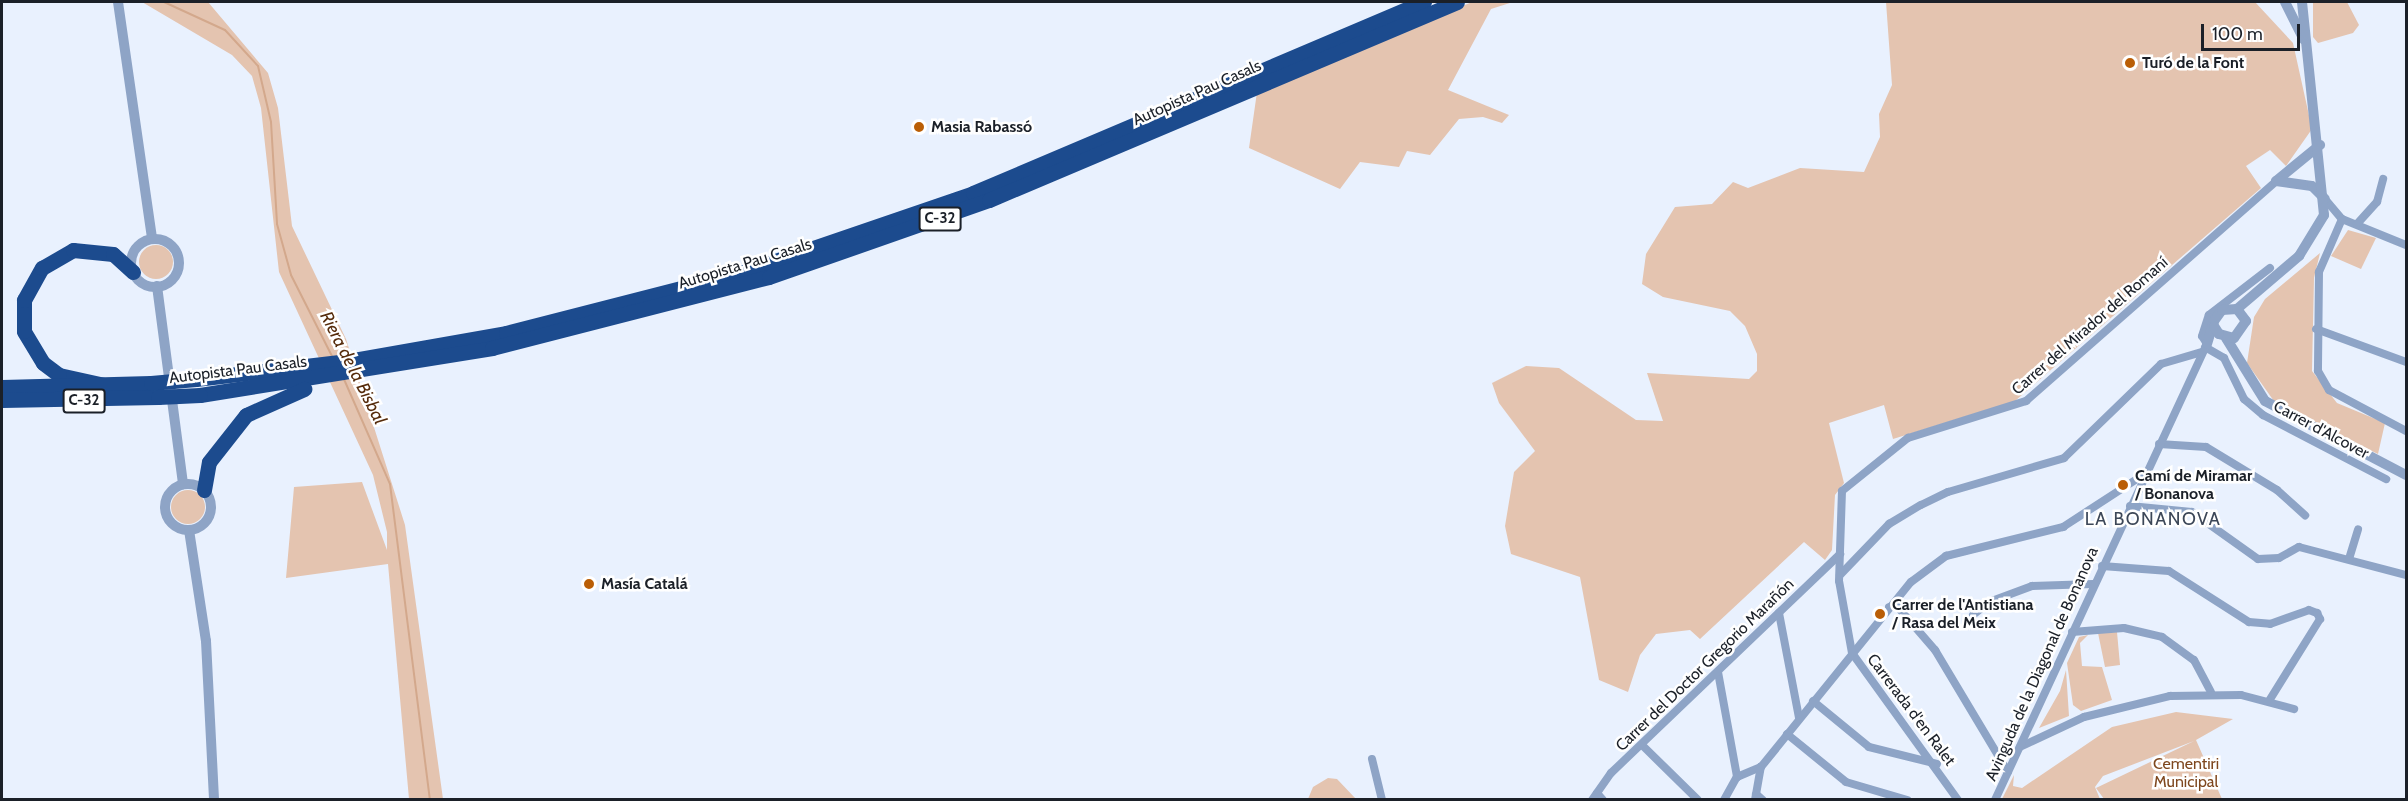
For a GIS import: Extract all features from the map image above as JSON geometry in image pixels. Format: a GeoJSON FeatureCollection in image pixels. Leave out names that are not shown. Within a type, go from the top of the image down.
{"type":"FeatureCollection","features":[{"type":"Feature","properties":{"kind":"highway","name":"Autopista Pau Casals"},"geometry":{"type":"LineString","coordinates":[[5,394],[109,386],[200,394],[371,371],[397,360],[608,309],[846,239],[1053,160],[1424,2]]}},
{"type":"Feature","properties":{"kind":"highway","name":"Autopista Pau Casals"},"geometry":{"type":"LineString","coordinates":[[5,394],[155,390],[196,379],[313,377],[638,314],[881,240],[1100,154],[1456,2]]}},
{"type":"Feature","properties":{"kind":"highway"},"geometry":{"type":"LineString","coordinates":[[109,386],[59,375],[43,363],[24,331],[24,300],[42,268],[74,250],[112,254],[133,272]]}},
{"type":"Feature","properties":{"kind":"highway"},"geometry":{"type":"LineString","coordinates":[[204,490],[209,462],[246,415],[313,377]]}},
{"type":"Feature","properties":{"kind":"street"},"geometry":{"type":"LineString","coordinates":[[118,2],[152,239]]}},
{"type":"Feature","properties":{"kind":"street"},"geometry":{"type":"LineString","coordinates":[[2285,2],[2306,43]]}},
{"type":"Feature","properties":{"kind":"street"},"geometry":{"type":"LineString","coordinates":[[2239,358],[2238,337],[2241,313],[2310,244],[2319,231],[2325,199],[2302,2]]}},
{"type":"Feature","properties":{"kind":"street"},"geometry":{"type":"LineString","coordinates":[[2276,181],[2320,145]]}},
{"type":"Feature","properties":{"kind":"street"},"geometry":{"type":"LineString","coordinates":[[2357,224],[2377,202],[2383,179]]}},
{"type":"Feature","properties":{"kind":"street"},"geometry":{"type":"LineString","coordinates":[[2276,181],[2312,186],[2342,219],[2406,245]]}},
{"type":"Feature","properties":{"kind":"street","name":"Carrer del Mirador del Romaní"},"geometry":{"type":"LineString","coordinates":[[1842,491],[1908,438],[2026,401],[2276,181]]}},
{"type":"Feature","properties":{"kind":"street"},"geometry":{"type":"LineString","coordinates":[[2342,219],[2319,272],[2316,329],[2318,371],[2329,390],[2406,431]]}},
{"type":"Feature","properties":{"kind":"street"},"geometry":{"type":"LineString","coordinates":[[152,239],[169,243],[179,262],[173,278],[158,286],[142,283],[133,272],[132,255],[152,239]]}},
{"type":"Feature","properties":{"kind":"street","name":"Avinguda de la Diagonal de Bonanova"},"geometry":{"type":"LineString","coordinates":[[1995,800],[2194,370],[2204,347],[2202,336],[2213,309],[2270,268]]}},
{"type":"Feature","properties":{"kind":"street"},"geometry":{"type":"LineString","coordinates":[[158,286],[183,484]]}},
{"type":"Feature","properties":{"kind":"street"},"geometry":{"type":"LineString","coordinates":[[2204,347],[2222,310],[2241,313]]}},
{"type":"Feature","properties":{"kind":"street"},"geometry":{"type":"LineString","coordinates":[[2214,326],[2239,358],[2251,386],[2272,406],[2406,475]]}},
{"type":"Feature","properties":{"kind":"street"},"geometry":{"type":"LineString","coordinates":[[2316,329],[2406,362]]}},
{"type":"Feature","properties":{"kind":"street"},"geometry":{"type":"LineString","coordinates":[[1840,575],[1889,524],[1948,492],[2043,469],[2064,458],[2154,369],[2182,354],[2224,337],[2238,337]]}},
{"type":"Feature","properties":{"kind":"street","name":"Carrer d'Alcover"},"geometry":{"type":"LineString","coordinates":[[2204,347],[2224,358],[2244,399],[2263,415],[2386,479]]}},
{"type":"Feature","properties":{"kind":"street"},"geometry":{"type":"LineString","coordinates":[[2182,354],[2194,370]]}},
{"type":"Feature","properties":{"kind":"street"},"geometry":{"type":"LineString","coordinates":[[2159,444],[2206,447],[2277,490],[2305,515]]}},
{"type":"Feature","properties":{"kind":"street"},"geometry":{"type":"LineString","coordinates":[[1763,800],[1755,797],[1761,767],[1894,604],[1946,556],[2063,527],[2144,474]]}},
{"type":"Feature","properties":{"kind":"street"},"geometry":{"type":"LineString","coordinates":[[183,484],[204,490],[210,515],[189,530],[173,525],[165,510],[170,491],[183,484]]}},
{"type":"Feature","properties":{"kind":"street","name":"Carrerada d'en Ralet"},"geometry":{"type":"LineString","coordinates":[[1842,491],[1840,575],[1852,653],[1937,765],[1958,800]]}},
{"type":"Feature","properties":{"kind":"street"},"geometry":{"type":"LineString","coordinates":[[2130,506],[2192,512],[2258,559],[2278,558],[2299,547],[2406,575]]}},
{"type":"Feature","properties":{"kind":"street"},"geometry":{"type":"LineString","coordinates":[[2349,559],[2358,529]]}},
{"type":"Feature","properties":{"kind":"street"},"geometry":{"type":"LineString","coordinates":[[189,530],[206,641],[214,800]]}},
{"type":"Feature","properties":{"kind":"street","name":"Carrer del Doctor Gregorio Marañón"},"geometry":{"type":"LineString","coordinates":[[1594,796],[1642,745],[1840,554]]}},
{"type":"Feature","properties":{"kind":"street"},"geometry":{"type":"LineString","coordinates":[[2102,566],[2169,571],[2249,622],[2270,624],[2309,610],[2317,613],[2320,619],[2269,701]]}},
{"type":"Feature","properties":{"kind":"street"},"geometry":{"type":"LineString","coordinates":[[1973,615],[1989,602],[2032,586],[2093,585]]}},
{"type":"Feature","properties":{"kind":"street"},"geometry":{"type":"LineString","coordinates":[[1894,604],[1935,650],[2008,772]]}},
{"type":"Feature","properties":{"kind":"street"},"geometry":{"type":"LineString","coordinates":[[1779,612],[1799,718]]}},
{"type":"Feature","properties":{"kind":"street"},"geometry":{"type":"LineString","coordinates":[[2072,633],[2124,628],[2162,638],[2194,660],[2211,692]]}},
{"type":"Feature","properties":{"kind":"street"},"geometry":{"type":"LineString","coordinates":[[1718,672],[1737,777]]}},
{"type":"Feature","properties":{"kind":"street"},"geometry":{"type":"LineString","coordinates":[[2020,747],[2113,708],[2211,692],[2269,701],[2294,709]]}},
{"type":"Feature","properties":{"kind":"street"},"geometry":{"type":"LineString","coordinates":[[1813,701],[1869,747],[1937,765]]}},
{"type":"Feature","properties":{"kind":"street"},"geometry":{"type":"LineString","coordinates":[[1787,734],[1846,782],[1906,800]]}},
{"type":"Feature","properties":{"kind":"street"},"geometry":{"type":"LineString","coordinates":[[1642,745],[1698,800]]}},
{"type":"Feature","properties":{"kind":"street"},"geometry":{"type":"LineString","coordinates":[[1372,759],[1382,800]]}},
{"type":"Feature","properties":{"kind":"street"},"geometry":{"type":"LineString","coordinates":[[1724,800],[1737,777],[1761,767]]}},
{"type":"Feature","properties":{"kind":"street"},"geometry":{"type":"LineString","coordinates":[[1594,796],[1603,800]]}},
{"type":"Feature","properties":{"kind":"green space"},"geometry":{"type":"Polygon","coordinates":[[[142,2],[208,2],[268,73],[278,108],[292,226],[346,339],[405,525],[443,799],[409,799],[388,564],[286,578],[294,487],[362,482],[387,550],[387,532],[373,475],[279,272],[261,108],[252,76],[232,55],[142,2]]]}},
{"type":"Feature","properties":{"kind":"green space"},"geometry":{"type":"Polygon","coordinates":[[[1472,2],[1513,2],[1491,9],[1448,90],[1509,115],[1502,123],[1483,117],[1459,119],[1430,155],[1407,151],[1399,167],[1360,162],[1340,189],[1249,148],[1257,92],[1472,2]]]}},
{"type":"Feature","properties":{"kind":"green space"},"geometry":{"type":"Polygon","coordinates":[[[1886,2],[2255,2],[2293,43],[2312,129],[2286,166],[2270,150],[2246,166],[2261,188],[2015,401],[1893,439],[1884,405],[1829,423],[1844,483],[1835,495],[1832,550],[1825,560],[1804,542],[1700,639],[1690,630],[1656,634],[1640,655],[1628,692],[1599,680],[1580,577],[1511,554],[1505,526],[1514,472],[1535,451],[1499,403],[1492,383],[1526,366],[1559,368],[1636,420],[1663,421],[1647,373],[1749,379],[1757,371],[1757,354],[1745,326],[1730,311],[1663,297],[1642,284],[1646,254],[1675,207],[1712,204],[1733,182],[1748,188],[1800,168],[1864,172],[1880,137],[1879,114],[1892,85],[1886,2]]]}},
{"type":"Feature","properties":{"kind":"green space"},"geometry":{"type":"Polygon","coordinates":[[[2313,2],[2347,2],[2359,25],[2353,33],[2318,43],[2313,37],[2313,2]]]}},
{"type":"Feature","properties":{"kind":"green space"},"geometry":{"type":"Polygon","coordinates":[[[2348,230],[2376,238],[2361,269],[2331,256],[2348,230]]]}},
{"type":"Feature","properties":{"kind":"green space"},"geometry":{"type":"Polygon","coordinates":[[[156,245],[168,250],[173,262],[168,274],[156,279],[144,274],[139,262],[144,250],[156,245]]]}},
{"type":"Feature","properties":{"kind":"green space"},"geometry":{"type":"Polygon","coordinates":[[[2320,253],[2314,278],[2312,371],[2337,403],[2385,423],[2378,454],[2276,404],[2247,363],[2254,317],[2265,299],[2320,253]]]}},
{"type":"Feature","properties":{"kind":"green space"},"geometry":{"type":"Polygon","coordinates":[[[188,490],[200,495],[205,507],[200,519],[188,524],[176,519],[171,507],[176,495],[188,490]]]}},
{"type":"Feature","properties":{"kind":"green space"},"geometry":{"type":"Polygon","coordinates":[[[2117,632],[2120,665],[2105,667],[2098,633],[2117,632]]]}},
{"type":"Feature","properties":{"kind":"green space"},"geometry":{"type":"Polygon","coordinates":[[[2088,635],[2080,643],[2082,666],[2102,667],[2112,700],[2081,711],[2073,705],[2067,663],[2079,637],[2088,635]]]}},
{"type":"Feature","properties":{"kind":"green space"},"geometry":{"type":"Polygon","coordinates":[[[2066,670],[2069,716],[2039,728],[2060,691],[2066,670]]]}},
{"type":"Feature","properties":{"kind":"green space","name":"Cementiri Municipal"},"geometry":{"type":"Polygon","coordinates":[[[2176,712],[2233,719],[2196,740],[2222,799],[2104,799],[2096,788],[2194,741],[2103,776],[2095,787],[2100,799],[2002,799],[2014,775],[2013,786],[2022,788],[2112,727],[2176,712]]]}},
{"type":"Feature","properties":{"kind":"green space"},"geometry":{"type":"Polygon","coordinates":[[[1328,778],[1337,779],[1356,799],[1308,799],[1313,787],[1328,778]]]}},
{"type":"Feature","properties":{"kind":"waterway","name":"Riera de la Bisbal"},"geometry":{"type":"LineString","coordinates":[[164,2],[225,30],[258,66],[271,122],[277,224],[291,275],[332,356]]}},
{"type":"Feature","properties":{"kind":"waterway","name":"Riera de la Bisbal"},"geometry":{"type":"LineString","coordinates":[[343,377],[390,484],[430,800]]}},
{"type":"Feature","properties":{"kind":"place","name":"Turó de la Font"},"geometry":{"type":"Point","coordinates":[2130,63]}},
{"type":"Feature","properties":{"kind":"place","name":"Masia Rabassó"},"geometry":{"type":"Point","coordinates":[919,127]}},
{"type":"Feature","properties":{"kind":"place","name":"Camí de Miramar / Bonanova"},"geometry":{"type":"Point","coordinates":[2123,485]}},
{"type":"Feature","properties":{"kind":"place","name":"Masía Catalá"},"geometry":{"type":"Point","coordinates":[589,584]}},
{"type":"Feature","properties":{"kind":"place","name":"Carrer de l'Antistiana / Rasa del Meix"},"geometry":{"type":"Point","coordinates":[1880,614]}},
{"type":"Feature","properties":{"kind":"district","name":"LA BONANOVA"},"geometry":{"type":"Point","coordinates":[2153,519]}}]}
